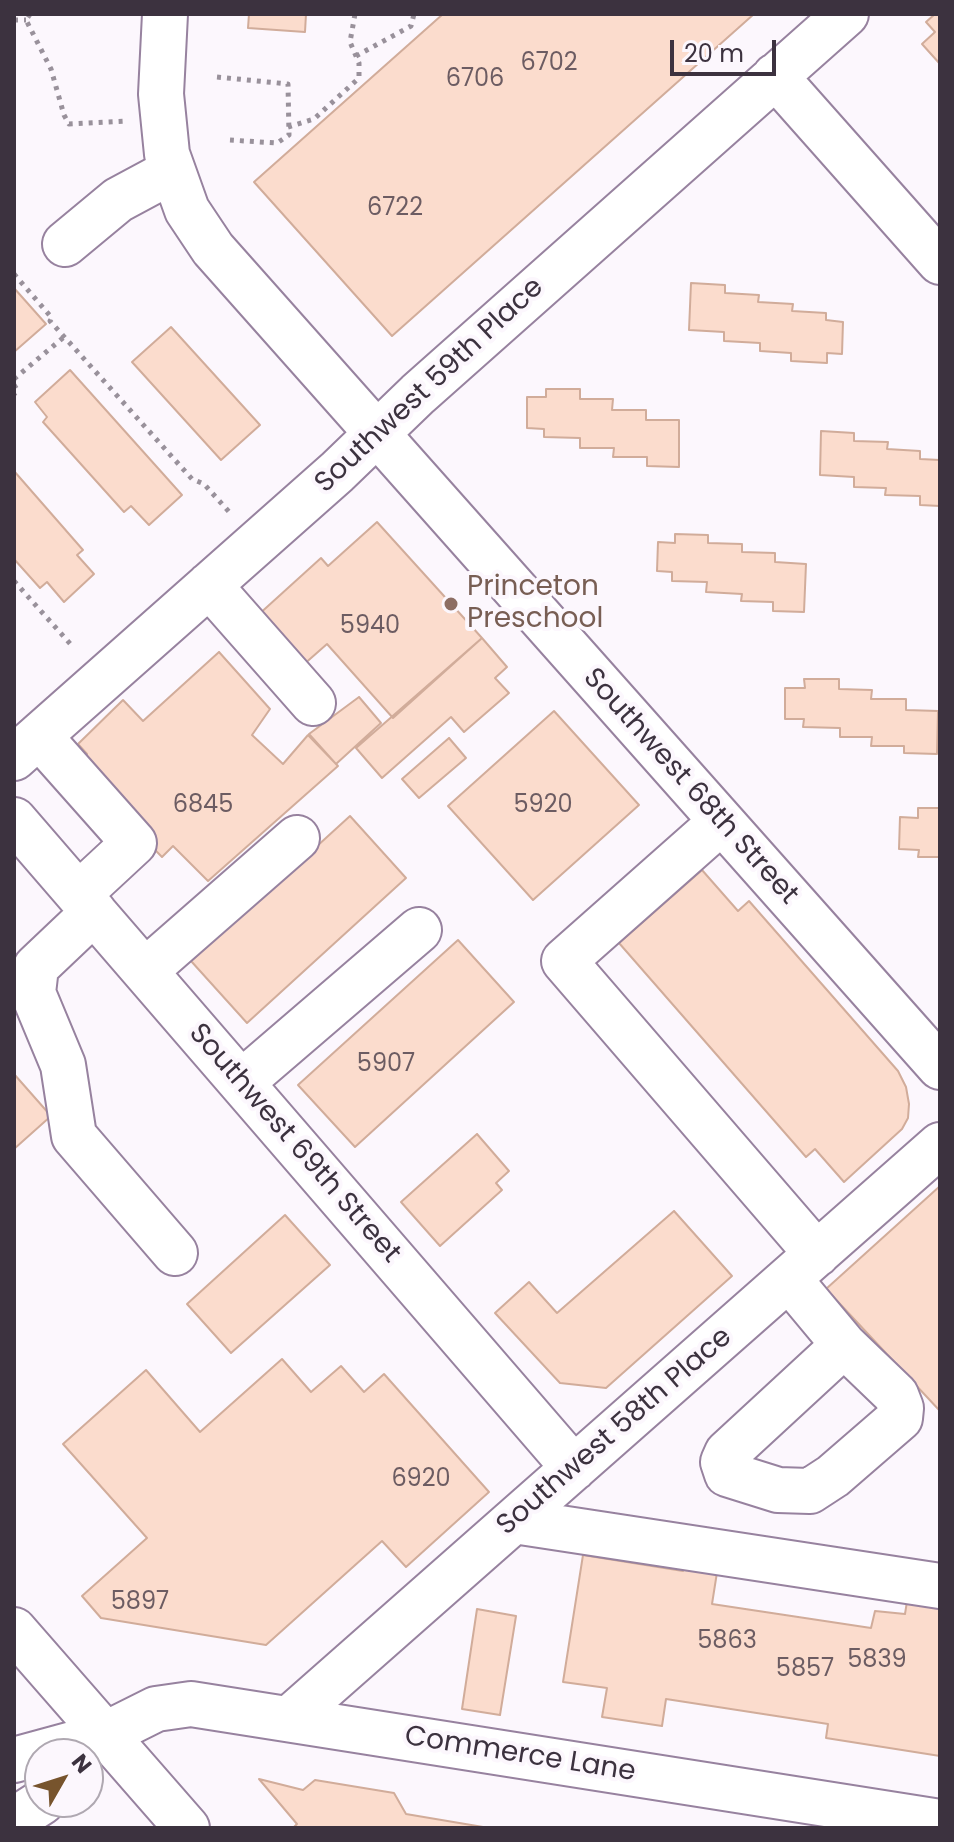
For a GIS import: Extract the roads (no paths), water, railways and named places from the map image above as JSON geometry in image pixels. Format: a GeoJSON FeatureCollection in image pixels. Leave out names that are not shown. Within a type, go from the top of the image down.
{"type":"FeatureCollection","features":[{"type":"Feature","properties":{"kind":"street","name":"Southwest 68th Street"},"geometry":{"type":"LineString","coordinates":[[165,14],[161,117],[172,171],[187,210],[213,249],[940,1067]]}},
{"type":"Feature","properties":{"kind":"street","name":"Southwest 59th Place"},"geometry":{"type":"LineString","coordinates":[[27,747],[846,14]]}},
{"type":"Feature","properties":{"kind":"street"},"geometry":{"type":"LineString","coordinates":[[775,76],[940,262]]}},
{"type":"Feature","properties":{"kind":"street"},"geometry":{"type":"LineString","coordinates":[[65,244],[118,200],[172,171]]}},
{"type":"Feature","properties":{"kind":"street"},"geometry":{"type":"LineString","coordinates":[[209,585],[313,703]]}},
{"type":"Feature","properties":{"kind":"street"},"geometry":{"type":"LineString","coordinates":[[27,747],[134,843],[36,967],[33,993],[63,1065],[74,1136],[175,1253]]}},
{"type":"Feature","properties":{"kind":"street","name":"Southwest 69th Street"},"geometry":{"type":"LineString","coordinates":[[14,820],[574,1468]]}},
{"type":"Feature","properties":{"kind":"street"},"geometry":{"type":"LineString","coordinates":[[721,822],[564,961],[803,1267],[844,1345],[896,1395],[901,1408],[900,1418],[833,1476],[810,1491],[778,1490],[727,1474],[723,1462],[727,1453],[844,1345]]}},
{"type":"Feature","properties":{"kind":"street"},"geometry":{"type":"LineString","coordinates":[[145,971],[297,838]]}},
{"type":"Feature","properties":{"kind":"street"},"geometry":{"type":"LineString","coordinates":[[242,1082],[419,930]]}},
{"type":"Feature","properties":{"kind":"street","name":"Southwest 58th Place"},"geometry":{"type":"LineString","coordinates":[[290,1718],[940,1145]]}},
{"type":"Feature","properties":{"kind":"street"},"geometry":{"type":"LineString","coordinates":[[514,1521],[940,1586]]}},
{"type":"Feature","properties":{"kind":"street"},"geometry":{"type":"LineString","coordinates":[[14,1630],[90,1738]]}},
{"type":"Feature","properties":{"kind":"street","name":"Commerce Lane"},"geometry":{"type":"LineString","coordinates":[[104,1741],[143,1715],[167,1706],[191,1704],[940,1822]]}},
{"type":"Feature","properties":{"kind":"street"},"geometry":{"type":"LineString","coordinates":[[104,1753],[187,1828]]}},
{"type":"Feature","properties":{"kind":"place","name":"Princeton Preschool"},"geometry":{"type":"Point","coordinates":[451,604]}}]}
